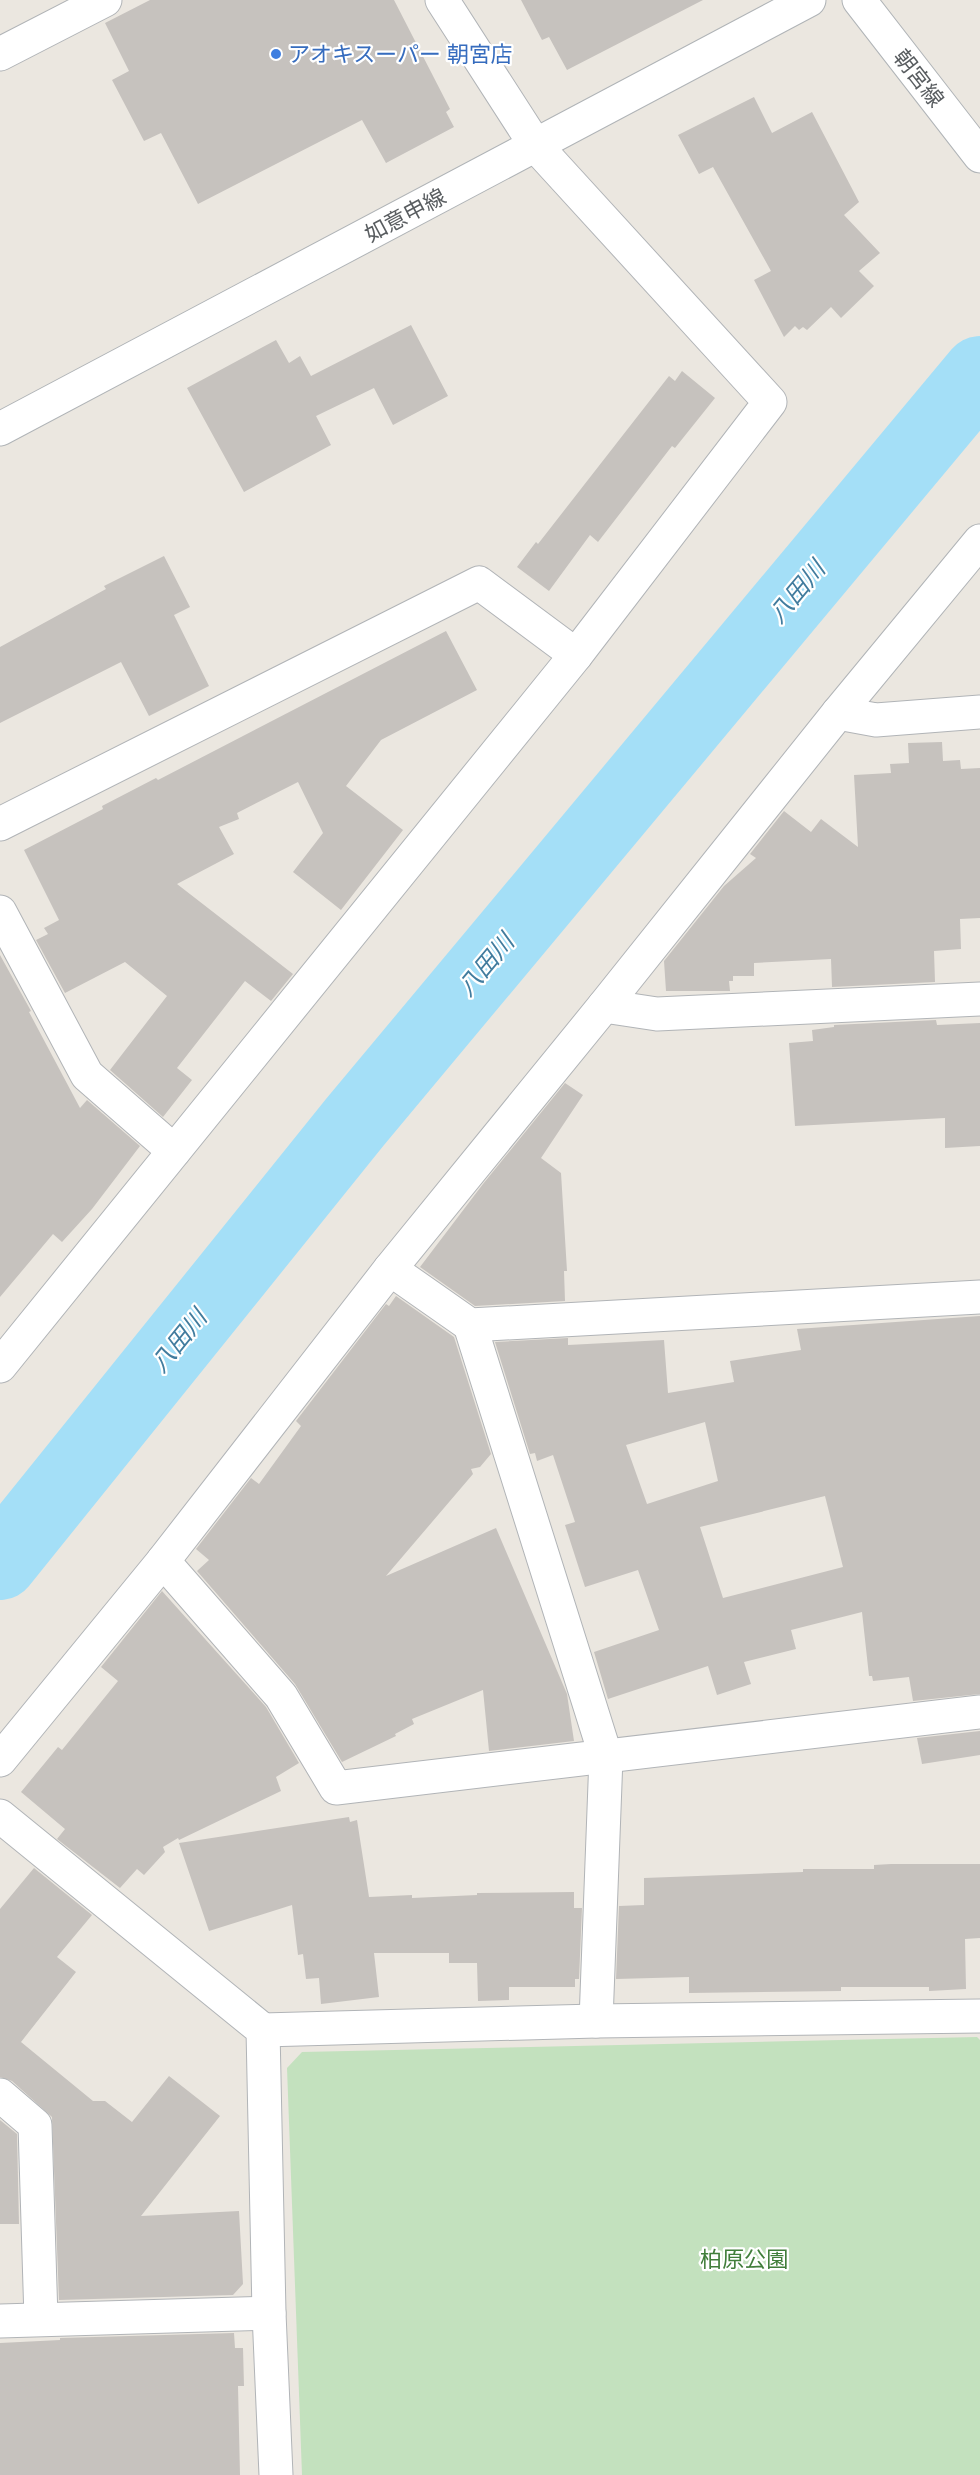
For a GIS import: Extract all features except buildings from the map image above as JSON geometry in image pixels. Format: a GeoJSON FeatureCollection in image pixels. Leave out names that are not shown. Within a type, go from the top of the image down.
{"type":"FeatureCollection","features":[{"type":"Feature","properties":{"kind":"street"},"geometry":{"type":"LineString","coordinates":[[0,54],[105,0]]}},
{"type":"Feature","properties":{"kind":"street"},"geometry":{"type":"LineString","coordinates":[[0,1365],[576,655],[770,402],[536,146],[442,0]]}},
{"type":"Feature","properties":{"kind":"street","name":"如意申線"},"geometry":{"type":"LineString","coordinates":[[0,429],[809,0]]}},
{"type":"Feature","properties":{"kind":"street","name":"朝宮線"},"geometry":{"type":"LineString","coordinates":[[859,0],[980,155]]}},
{"type":"Feature","properties":{"kind":"street"},"geometry":{"type":"LineString","coordinates":[[0,1760],[163,1561],[390,1269],[838,713],[980,541]]}},
{"type":"Feature","properties":{"kind":"street"},"geometry":{"type":"LineString","coordinates":[[0,824],[480,583],[576,655]]}},
{"type":"Feature","properties":{"kind":"street"},"geometry":{"type":"LineString","coordinates":[[838,713],[876,720],[980,712]]}},
{"type":"Feature","properties":{"kind":"street"},"geometry":{"type":"LineString","coordinates":[[0,912],[87,1075],[174,1151]]}},
{"type":"Feature","properties":{"kind":"street"},"geometry":{"type":"LineString","coordinates":[[604,1006],[657,1014],[980,999]]}},
{"type":"Feature","properties":{"kind":"street"},"geometry":{"type":"LineString","coordinates":[[390,1269],[470,1325],[606,1757],[596,2021]]}},
{"type":"Feature","properties":{"kind":"street"},"geometry":{"type":"LineString","coordinates":[[470,1325],[980,1297]]}},
{"type":"Feature","properties":{"kind":"street"},"geometry":{"type":"LineString","coordinates":[[163,1561],[281,1696],[336,1788],[980,1712]]}},
{"type":"Feature","properties":{"kind":"street"},"geometry":{"type":"LineString","coordinates":[[0,1816],[263,2030],[596,2021],[980,2016]]}},
{"type":"Feature","properties":{"kind":"street"},"geometry":{"type":"LineString","coordinates":[[263,2030],[269,2313],[276,2475]]}},
{"type":"Feature","properties":{"kind":"street"},"geometry":{"type":"LineString","coordinates":[[0,2095],[35,2125],[41,2319]]}},
{"type":"Feature","properties":{"kind":"street"},"geometry":{"type":"LineString","coordinates":[[0,2321],[269,2313]]}},
{"type":"Feature","properties":{"kind":"green space","name":"柏原公園"},"geometry":{"type":"Polygon","coordinates":[[[977,2037],[980,2040],[980,2475],[302,2475],[287,2068],[302,2052],[977,2037]]]}},
{"type":"Feature","properties":{"kind":"waterway","name":"八田川"},"geometry":{"type":"LineString","coordinates":[[0,1563],[355,1122],[980,373]]}},
{"type":"Feature","properties":{"kind":"place","name":"アオキスーパー 朝宮店"},"geometry":{"type":"Point","coordinates":[276,54]}}]}
